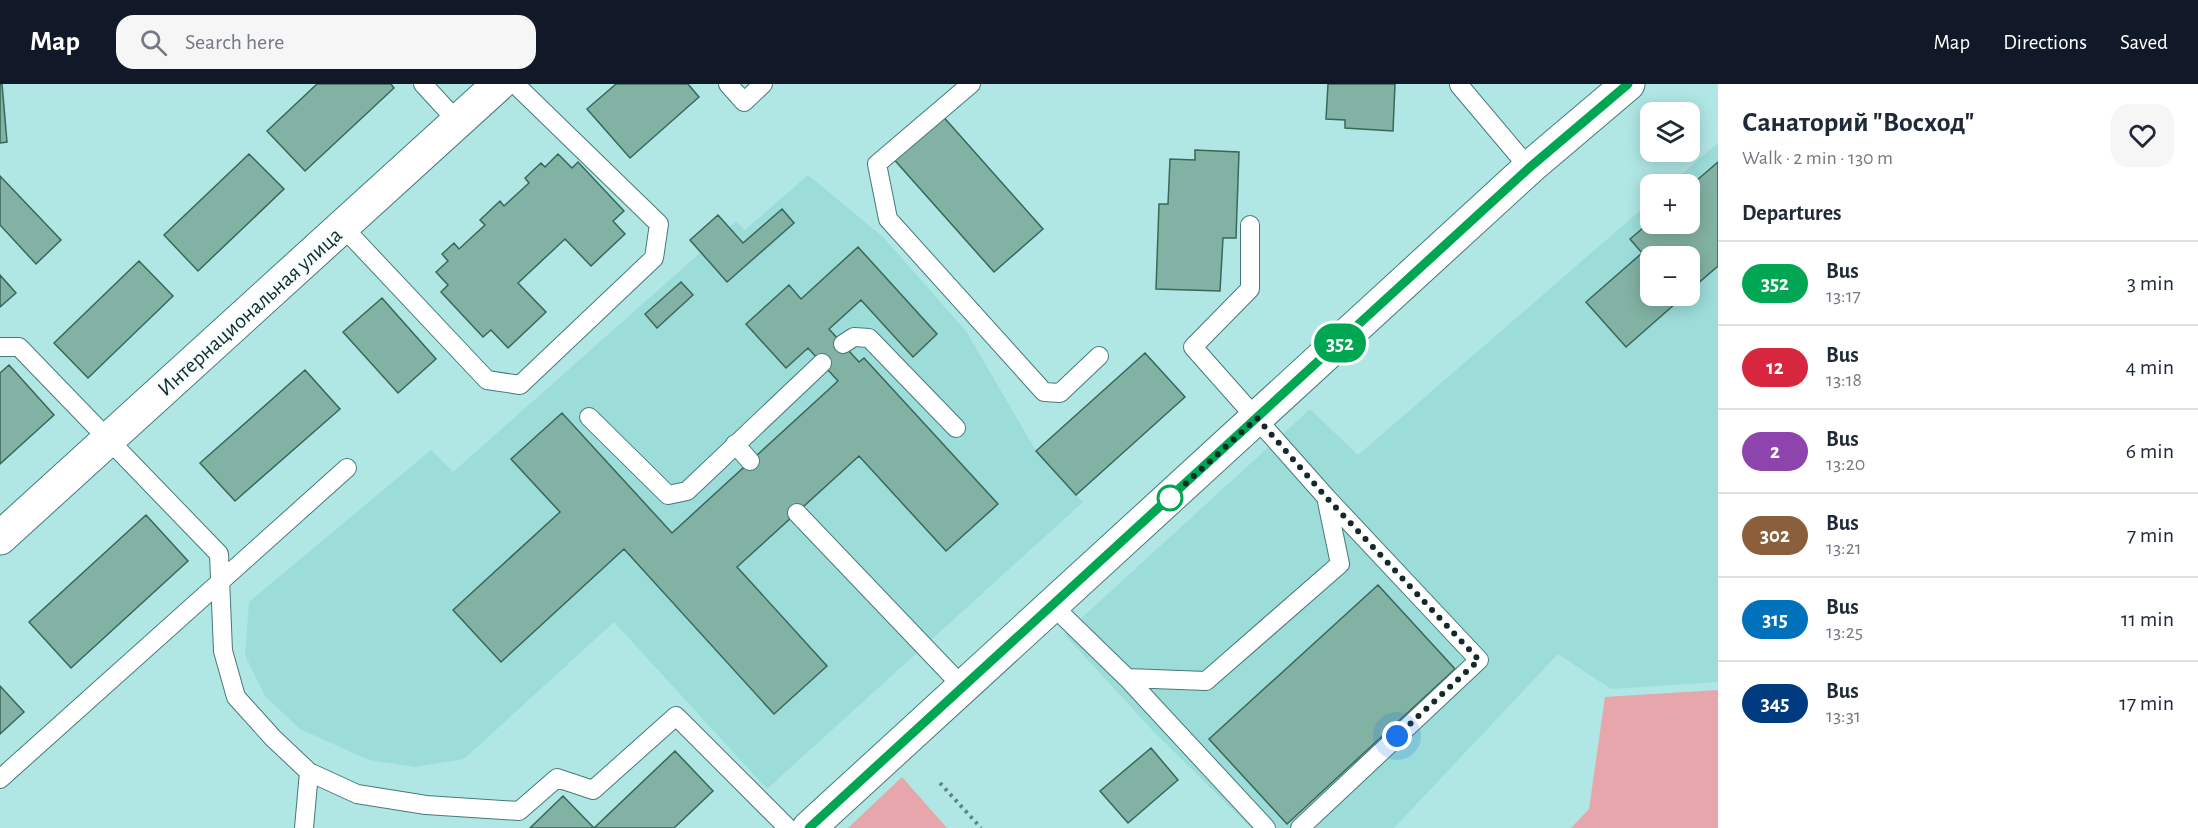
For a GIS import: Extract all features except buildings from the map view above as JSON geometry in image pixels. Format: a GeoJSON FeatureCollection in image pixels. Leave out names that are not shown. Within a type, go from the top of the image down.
{"type":"FeatureCollection","features":[{"type":"Feature","properties":{"kind":"street","name":"Интернациональная улица"},"geometry":{"type":"LineString","coordinates":[[5,524],[109,438],[499,84]]}},
{"type":"Feature","properties":{"kind":"street"},"geometry":{"type":"LineString","coordinates":[[809,828],[1529,168],[1628,84]]}},
{"type":"Feature","properties":{"kind":"lane"},"geometry":{"type":"LineString","coordinates":[[423,84],[457,121]]}},
{"type":"Feature","properties":{"kind":"lane"},"geometry":{"type":"LineString","coordinates":[[342,226],[487,380],[520,385],[654,258],[659,224],[514,84]]}},
{"type":"Feature","properties":{"kind":"lane"},"geometry":{"type":"LineString","coordinates":[[728,84],[744,102],[763,84]]}},
{"type":"Feature","properties":{"kind":"lane"},"geometry":{"type":"LineString","coordinates":[[971,84],[877,164],[888,219],[1044,392],[1060,393],[1099,356]]}},
{"type":"Feature","properties":{"kind":"lane"},"geometry":{"type":"LineString","coordinates":[[1459,85],[1529,168]]}},
{"type":"Feature","properties":{"kind":"lane"},"geometry":{"type":"LineString","coordinates":[[1250,225],[1250,289],[1193,347],[1326,497],[1479,660],[1300,828]]}},
{"type":"Feature","properties":{"kind":"lane"},"geometry":{"type":"LineString","coordinates":[[843,344],[854,337],[869,338],[956,428]]}},
{"type":"Feature","properties":{"kind":"lane"},"geometry":{"type":"LineString","coordinates":[[0,346],[19,346],[219,554],[223,651],[236,697],[273,738],[309,772],[357,794],[426,804],[519,811],[557,778],[593,790],[676,716],[788,828]]}},
{"type":"Feature","properties":{"kind":"lane"},"geometry":{"type":"LineString","coordinates":[[589,417],[668,495],[687,491],[822,363]]}},
{"type":"Feature","properties":{"kind":"lane"},"geometry":{"type":"LineString","coordinates":[[735,444],[750,461]]}},
{"type":"Feature","properties":{"kind":"lane"},"geometry":{"type":"LineString","coordinates":[[0,779],[347,468]]}},
{"type":"Feature","properties":{"kind":"lane"},"geometry":{"type":"LineString","coordinates":[[1127,678],[1206,681],[1340,564],[1326,497]]}},
{"type":"Feature","properties":{"kind":"lane"},"geometry":{"type":"LineString","coordinates":[[797,513],[963,687]]}},
{"type":"Feature","properties":{"kind":"lane"},"geometry":{"type":"LineString","coordinates":[[1052,605],[1127,678],[1266,828]]}},
{"type":"Feature","properties":{"kind":"lane"},"geometry":{"type":"LineString","coordinates":[[304,828],[309,772]]}},
{"type":"Feature","properties":{"kind":"path"},"geometry":{"type":"LineString","coordinates":[[940,783],[981,828]]}},
{"type":"Feature","properties":{"kind":"shaded area"},"geometry":{"type":"Polygon","coordinates":[[[1718,143],[1718,682],[1611,689],[1558,654],[1394,828],[1251,828],[1154,732],[1064,634],[1310,409],[1358,455],[1640,211],[1640,234],[1700,234],[1700,174],[1682,174],[1696,162],[1700,162],[1700,158],[1718,143]]]}},
{"type":"Feature","properties":{"kind":"shaded area"},"geometry":{"type":"Polygon","coordinates":[[[808,175],[883,237],[966,331],[1036,451],[1083,502],[767,789],[614,622],[464,759],[415,767],[369,760],[300,729],[265,696],[245,655],[249,602],[431,450],[453,472],[736,221],[745,230],[808,175]]]}},
{"type":"Feature","properties":{"kind":"shaded area"},"geometry":{"type":"Polygon","coordinates":[[[1718,690],[1718,828],[1571,828],[1589,809],[1605,697],[1718,690]]]}},
{"type":"Feature","properties":{"kind":"shaded area"},"geometry":{"type":"Polygon","coordinates":[[[902,777],[947,828],[848,828],[902,777]]]}},
{"type":"Feature","properties":{"kind":"bus line","name":"352"},"geometry":{"type":"LineString","coordinates":[[809,828],[1529,168],[1628,84]]}},
{"type":"Feature","properties":{"kind":"route"},"geometry":{"type":"LineString","coordinates":[[1170,498],[1257,418],[1326,497],[1479,660],[1397,736]]}}]}
